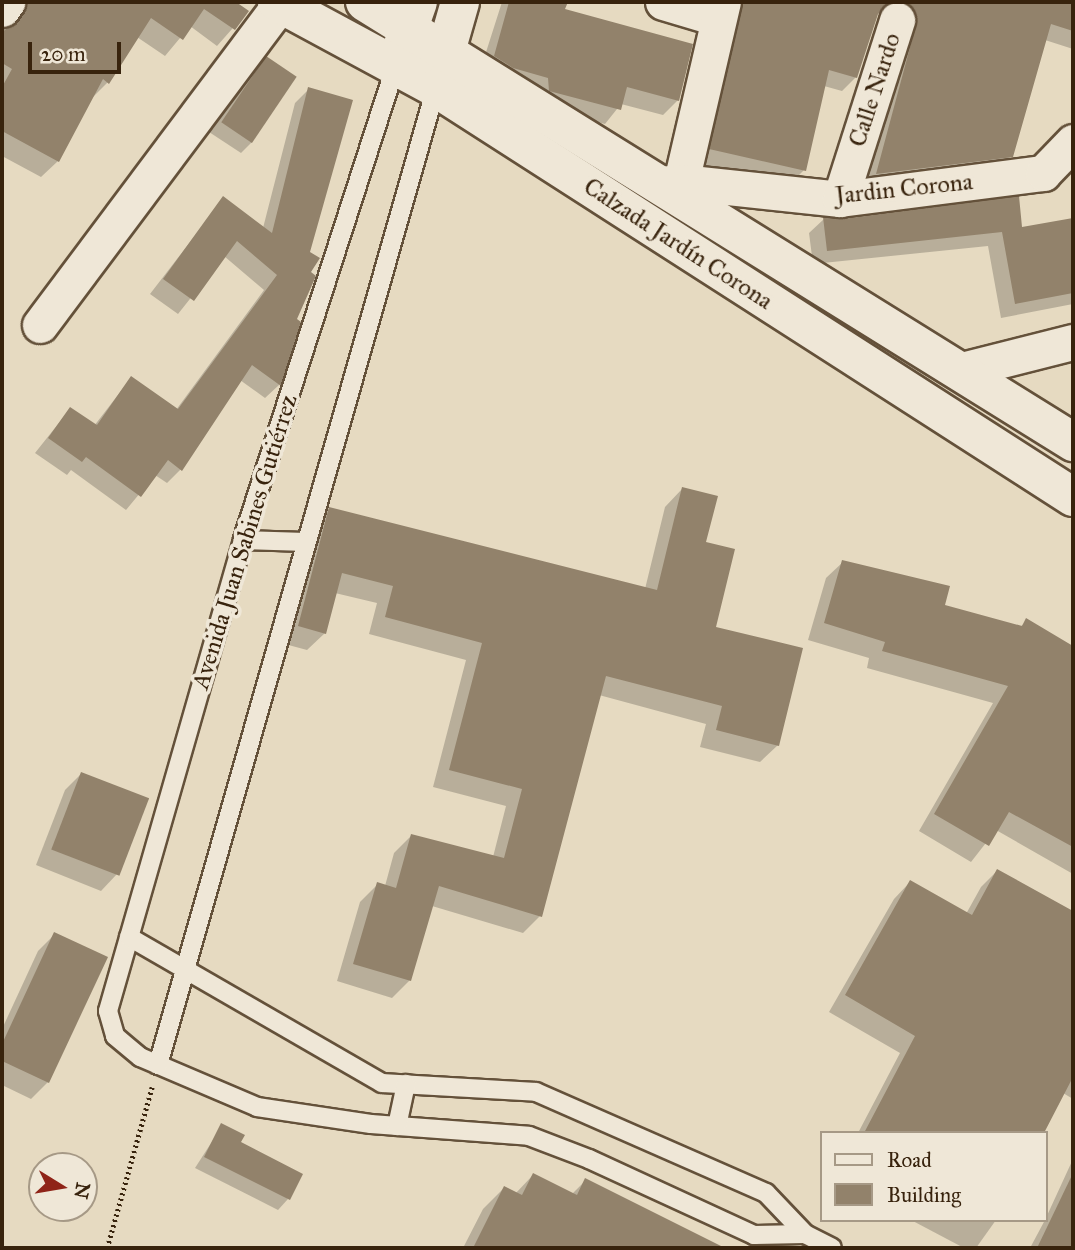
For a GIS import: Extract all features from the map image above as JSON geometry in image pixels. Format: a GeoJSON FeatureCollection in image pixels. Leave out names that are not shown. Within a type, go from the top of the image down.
{"type":"FeatureCollection","features":[{"type":"Feature","properties":{"kind":"main road","name":"Calzada Jardín Corona"},"geometry":{"type":"LineString","coordinates":[[365,2],[414,14],[446,50],[670,183],[1073,442]]}},
{"type":"Feature","properties":{"kind":"main road"},"geometry":{"type":"LineString","coordinates":[[436,88],[460,2]]}},
{"type":"Feature","properties":{"kind":"main road","name":"Calzada Jardín Corona"},"geometry":{"type":"LineString","coordinates":[[278,3],[436,88],[1073,497]]}},
{"type":"Feature","properties":{"kind":"main road","name":"Avenida Juan Sabines Gutiérrez"},"geometry":{"type":"LineString","coordinates":[[395,68],[414,14]]}},
{"type":"Feature","properties":{"kind":"street"},"geometry":{"type":"LineString","coordinates":[[2,9],[7,2]]}},
{"type":"Feature","properties":{"kind":"street"},"geometry":{"type":"LineString","coordinates":[[663,2],[720,10],[670,183]]}},
{"type":"Feature","properties":{"kind":"street"},"geometry":{"type":"LineString","coordinates":[[40,325],[278,3]]}},
{"type":"Feature","properties":{"kind":"street","name":"Calle Nardo"},"geometry":{"type":"LineString","coordinates":[[840,199],[897,20]]}},
{"type":"Feature","properties":{"kind":"street","name":"Jardin Corona"},"geometry":{"type":"LineString","coordinates":[[670,183],[840,199],[1043,173],[1073,142]]}},
{"type":"Feature","properties":{"kind":"street"},"geometry":{"type":"LineString","coordinates":[[962,370],[1073,342]]}},
{"type":"Feature","properties":{"kind":"lane","name":"Avenida Juan Sabines Gutiérrez"},"geometry":{"type":"LineString","coordinates":[[395,68],[243,540],[108,1011],[115,1036],[140,1057],[257,1107],[397,1126],[529,1136],[589,1158],[754,1235],[805,1234]]}},
{"type":"Feature","properties":{"kind":"lane"},"geometry":{"type":"LineString","coordinates":[[158,1065],[436,88]]}},
{"type":"Feature","properties":{"kind":"lane"},"geometry":{"type":"LineString","coordinates":[[243,540],[305,542]]}},
{"type":"Feature","properties":{"kind":"lane"},"geometry":{"type":"LineString","coordinates":[[129,937],[382,1083],[536,1092],[766,1193],[805,1234],[832,1248]]}},
{"type":"Feature","properties":{"kind":"lane"},"geometry":{"type":"LineString","coordinates":[[397,1126],[406,1084]]}},
{"type":"Feature","properties":{"kind":"path"},"geometry":{"type":"LineString","coordinates":[[107,1248],[158,1065]]}},
{"type":"Feature","properties":{"kind":"building"},"geometry":{"type":"Polygon","coordinates":[[[27,2],[236,2],[249,11],[235,30],[204,9],[183,40],[151,18],[109,84],[103,79],[59,162],[2,131],[2,87],[12,69],[2,63],[2,32],[18,21],[27,2]]]}},
{"type":"Feature","properties":{"kind":"building"},"geometry":{"type":"Polygon","coordinates":[[[509,2],[568,2],[565,9],[693,44],[679,101],[627,87],[621,110],[549,91],[548,78],[513,68],[494,56],[509,2]]]}},
{"type":"Feature","properties":{"kind":"building"},"geometry":{"type":"Polygon","coordinates":[[[743,2],[890,2],[878,14],[857,78],[829,70],[806,171],[709,149],[743,2]]]}},
{"type":"Feature","properties":{"kind":"building"},"geometry":{"type":"Polygon","coordinates":[[[905,2],[1073,2],[1073,31],[1051,24],[1013,157],[876,174],[916,25],[916,15],[905,2]]]}},
{"type":"Feature","properties":{"kind":"building"},"geometry":{"type":"Polygon","coordinates":[[[266,56],[297,77],[252,143],[221,122],[266,56]]]}},
{"type":"Feature","properties":{"kind":"building"},"geometry":{"type":"Polygon","coordinates":[[[308,87],[353,100],[310,252],[320,258],[311,272],[316,276],[297,319],[301,322],[281,386],[252,365],[182,471],[168,460],[141,497],[86,457],[82,462],[48,438],[70,407],[97,425],[131,376],[178,409],[277,275],[237,241],[194,301],[163,279],[223,196],[272,233],[308,87]]]}},
{"type":"Feature","properties":{"kind":"building"},"geometry":{"type":"Polygon","coordinates":[[[1019,196],[1022,227],[1073,218],[1073,293],[1015,304],[1002,232],[827,251],[823,217],[843,219],[1019,196]]]}},
{"type":"Feature","properties":{"kind":"building"},"geometry":{"type":"Polygon","coordinates":[[[682,487],[718,496],[706,542],[735,549],[716,627],[803,648],[779,746],[716,730],[722,706],[606,676],[542,917],[439,886],[411,981],[353,964],[377,882],[396,888],[411,834],[504,858],[522,789],[449,770],[482,643],[385,617],[393,586],[342,573],[326,634],[298,626],[329,507],[657,590],[682,487]]]}},
{"type":"Feature","properties":{"kind":"building"},"geometry":{"type":"Polygon","coordinates":[[[842,560],[950,586],[945,605],[1022,626],[1026,618],[1073,646],[1073,847],[1009,812],[989,846],[934,814],[1008,686],[882,651],[885,642],[824,623],[842,560]]]}},
{"type":"Feature","properties":{"kind":"building"},"geometry":{"type":"Polygon","coordinates":[[[81,772],[149,798],[119,876],[51,849],[81,772]]]}},
{"type":"Feature","properties":{"kind":"building"},"geometry":{"type":"Polygon","coordinates":[[[997,869],[1073,911],[1073,1077],[1045,1131],[865,1131],[915,1036],[845,995],[910,880],[972,915],[997,869]]]}},
{"type":"Feature","properties":{"kind":"building"},"geometry":{"type":"Polygon","coordinates":[[[54,932],[108,957],[49,1083],[2,1061],[2,1044],[54,932]]]}},
{"type":"Feature","properties":{"kind":"building"},"geometry":{"type":"Polygon","coordinates":[[[221,1123],[245,1135],[241,1142],[303,1174],[290,1200],[204,1157],[221,1123]]]}},
{"type":"Feature","properties":{"kind":"building"},"geometry":{"type":"Polygon","coordinates":[[[533,1173],[577,1195],[585,1178],[725,1248],[473,1248],[504,1186],[522,1195],[533,1173]]]}},
{"type":"Feature","properties":{"kind":"building"},"geometry":{"type":"Polygon","coordinates":[[[1073,1173],[1073,1248],[1037,1248],[1073,1173]]]}}]}
